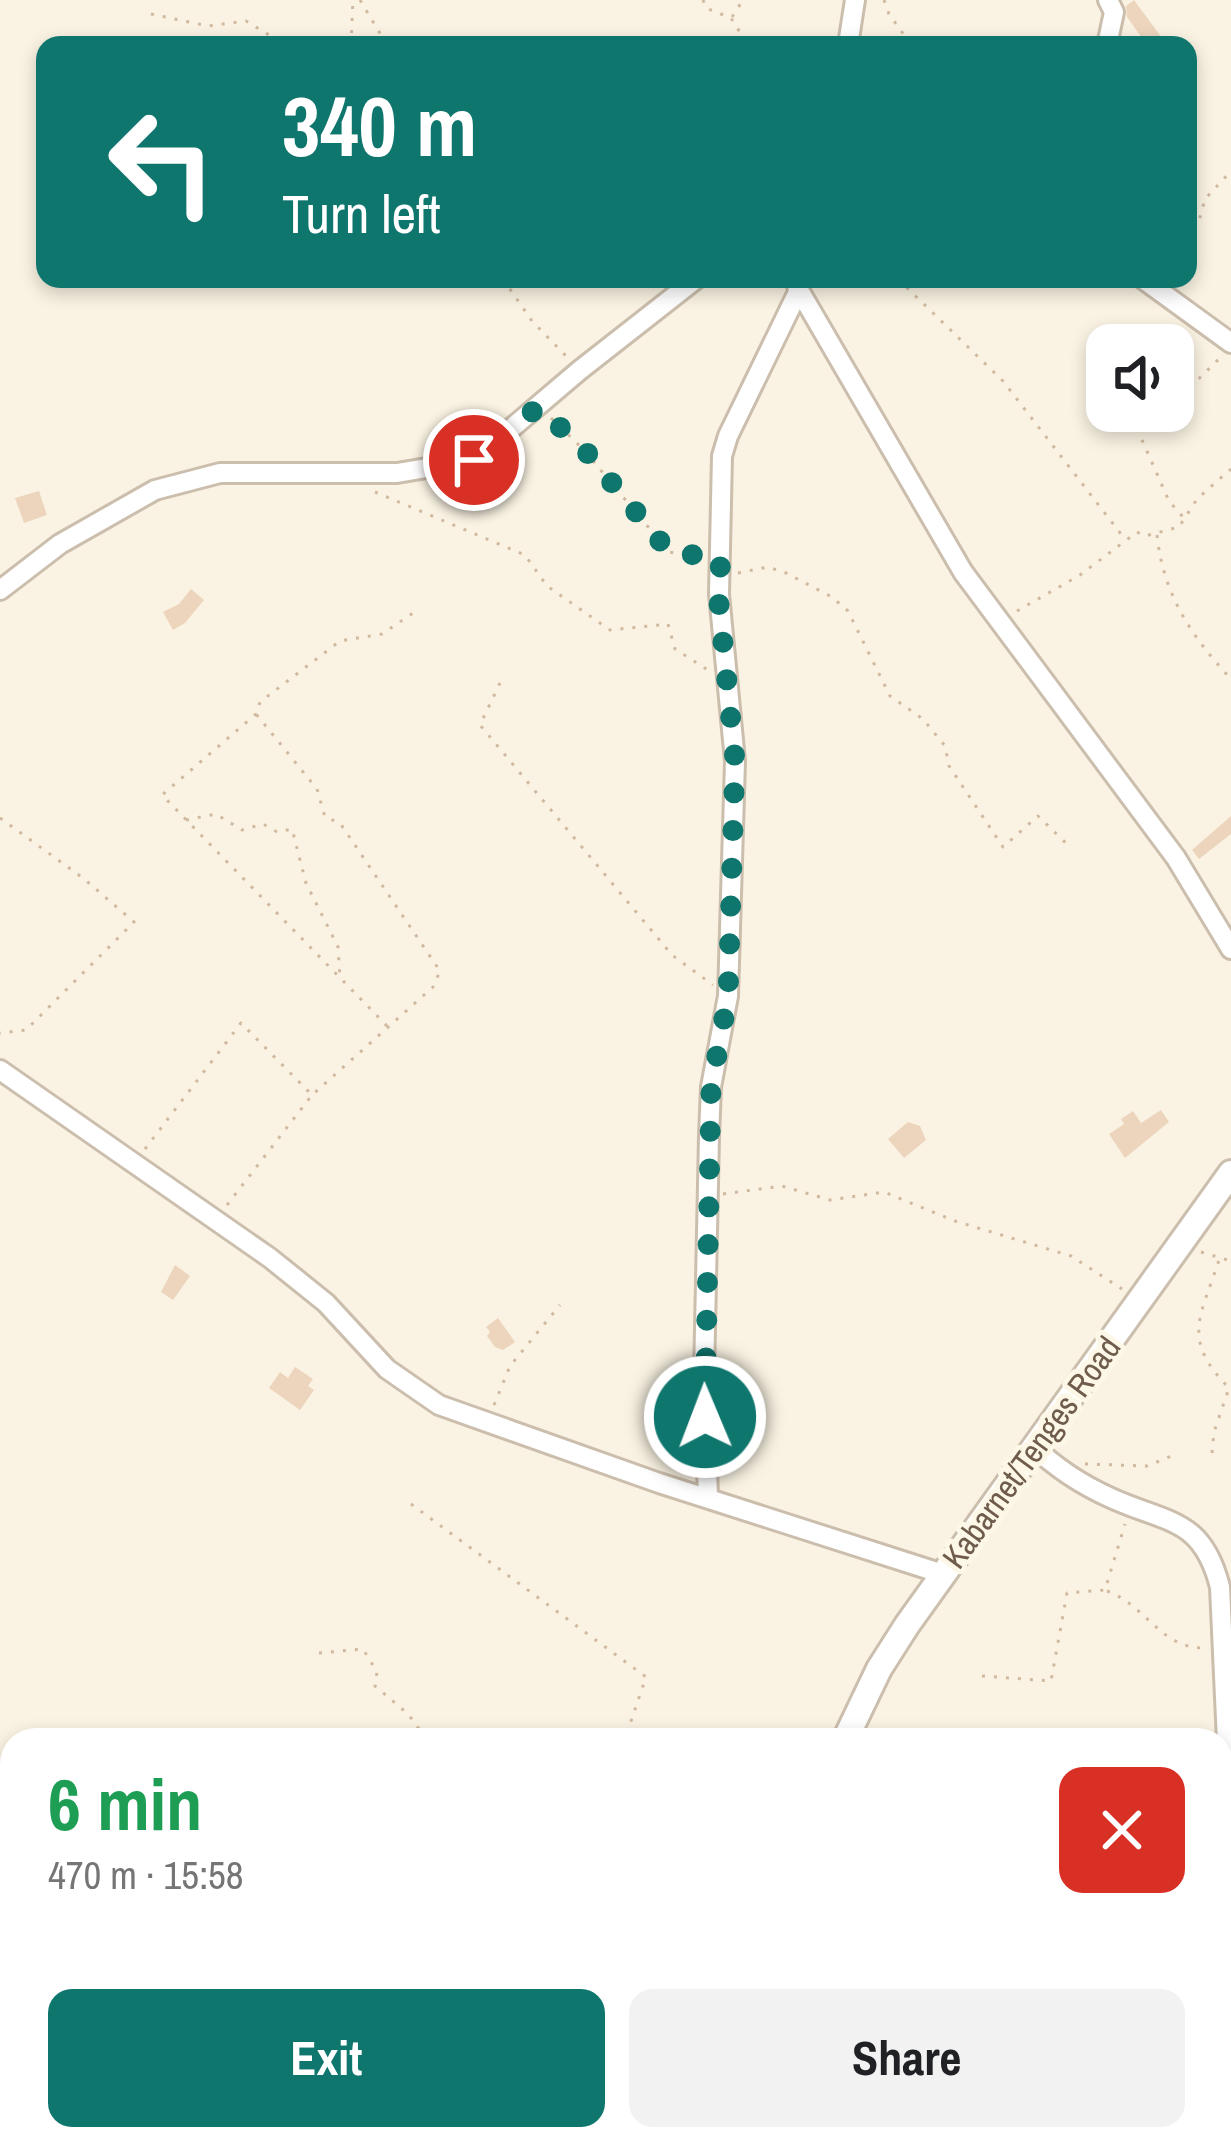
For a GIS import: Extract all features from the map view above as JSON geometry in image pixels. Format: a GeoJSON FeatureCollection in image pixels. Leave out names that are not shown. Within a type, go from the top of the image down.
{"type":"FeatureCollection","features":[{"type":"Feature","properties":{"kind":"street"},"geometry":{"type":"LineString","coordinates":[[849,36],[855,0]]}},
{"type":"Feature","properties":{"kind":"street"},"geometry":{"type":"LineString","coordinates":[[1108,0],[1114,12],[1109,36]]}},
{"type":"Feature","properties":{"kind":"street"},"geometry":{"type":"LineString","coordinates":[[0,590],[61,544],[155,490],[220,473],[397,472],[474,460],[685,288]]}},
{"type":"Feature","properties":{"kind":"street"},"geometry":{"type":"LineString","coordinates":[[708,1498],[704,1377],[711,1087],[728,997],[735,760],[718,594],[722,456],[794,288]]}},
{"type":"Feature","properties":{"kind":"street"},"geometry":{"type":"LineString","coordinates":[[798,288],[963,572],[1176,858],[1231,949]]}},
{"type":"Feature","properties":{"kind":"street"},"geometry":{"type":"LineString","coordinates":[[1153,288],[1225,351]]}},
{"type":"Feature","properties":{"kind":"street"},"geometry":{"type":"LineString","coordinates":[[0,1070],[326,1303],[387,1369],[439,1405],[944,1574]]}},
{"type":"Feature","properties":{"kind":"street","name":"Kabarnet/Tenges Road"},"geometry":{"type":"LineString","coordinates":[[851,1728],[879,1669],[944,1574],[1231,1173]]}},
{"type":"Feature","properties":{"kind":"street"},"geometry":{"type":"LineString","coordinates":[[1033,1446],[1054,1466],[1130,1505],[1184,1525],[1199,1539],[1220,1587],[1227,1728]]}},
{"type":"Feature","properties":{"kind":"path"},"geometry":{"type":"LineString","coordinates":[[351,36],[352,0]]}},
{"type":"Feature","properties":{"kind":"path"},"geometry":{"type":"LineString","coordinates":[[360,0],[382,36]]}},
{"type":"Feature","properties":{"kind":"path"},"geometry":{"type":"LineString","coordinates":[[703,0],[706,8],[731,18],[742,36]]}},
{"type":"Feature","properties":{"kind":"path"},"geometry":{"type":"LineString","coordinates":[[731,18],[743,0]]}},
{"type":"Feature","properties":{"kind":"path"},"geometry":{"type":"LineString","coordinates":[[884,0],[905,36]]}},
{"type":"Feature","properties":{"kind":"path"},"geometry":{"type":"LineString","coordinates":[[151,14],[208,26],[246,21],[271,36]]}},
{"type":"Feature","properties":{"kind":"path"},"geometry":{"type":"LineString","coordinates":[[1197,224],[1205,200],[1231,171]]}},
{"type":"Feature","properties":{"kind":"path"},"geometry":{"type":"LineString","coordinates":[[509,288],[532,321],[580,370]]}},
{"type":"Feature","properties":{"kind":"path"},"geometry":{"type":"LineString","coordinates":[[907,288],[1003,381],[1124,538]]}},
{"type":"Feature","properties":{"kind":"path"},"geometry":{"type":"LineString","coordinates":[[1194,383],[1225,351]]}},
{"type":"Feature","properties":{"kind":"path"},"geometry":{"type":"LineString","coordinates":[[538,407],[584,449],[669,552],[734,562],[737,573],[768,567],[832,597],[848,611],[890,696],[923,719],[945,746],[950,766],[1003,847],[1038,816],[1070,847]]}},
{"type":"Feature","properties":{"kind":"path"},"geometry":{"type":"LineString","coordinates":[[1138,432],[1169,501],[1184,519]]}},
{"type":"Feature","properties":{"kind":"path"},"geometry":{"type":"LineString","coordinates":[[1001,622],[1080,575],[1124,538],[1179,526],[1197,499],[1231,469]]}},
{"type":"Feature","properties":{"kind":"path"},"geometry":{"type":"LineString","coordinates":[[373,490],[525,555],[547,586],[610,630],[668,624],[675,649],[730,685]]}},
{"type":"Feature","properties":{"kind":"path"},"geometry":{"type":"LineString","coordinates":[[1157,533],[1161,571],[1177,613],[1231,679]]}},
{"type":"Feature","properties":{"kind":"path"},"geometry":{"type":"LineString","coordinates":[[388,1027],[162,795],[256,714],[260,702],[340,641],[382,634],[413,613]]}},
{"type":"Feature","properties":{"kind":"path"},"geometry":{"type":"LineString","coordinates":[[500,683],[480,725],[672,955],[728,997]]}},
{"type":"Feature","properties":{"kind":"path"},"geometry":{"type":"LineString","coordinates":[[215,1221],[312,1095],[433,987],[440,971],[340,823],[325,817],[317,789],[256,714]]}},
{"type":"Feature","properties":{"kind":"path"},"geometry":{"type":"LineString","coordinates":[[185,820],[216,814],[242,830],[263,824],[277,832],[292,829],[306,883],[338,947],[340,980]]}},
{"type":"Feature","properties":{"kind":"path"},"geometry":{"type":"LineString","coordinates":[[0,818],[134,922],[26,1030],[0,1033]]}},
{"type":"Feature","properties":{"kind":"path"},"geometry":{"type":"LineString","coordinates":[[134,1165],[241,1023],[312,1095]]}},
{"type":"Feature","properties":{"kind":"path"},"geometry":{"type":"LineString","coordinates":[[710,1196],[782,1186],[830,1200],[884,1192],[955,1221],[1071,1256],[1141,1301]]}},
{"type":"Feature","properties":{"kind":"path"},"geometry":{"type":"LineString","coordinates":[[1177,1244],[1231,1261]]}},
{"type":"Feature","properties":{"kind":"path"},"geometry":{"type":"LineString","coordinates":[[1212,1453],[1228,1388],[1204,1364],[1197,1331],[1220,1257]]}},
{"type":"Feature","properties":{"kind":"path"},"geometry":{"type":"LineString","coordinates":[[487,1423],[510,1366],[560,1305]]}},
{"type":"Feature","properties":{"kind":"path"},"geometry":{"type":"LineString","coordinates":[[1054,1466],[1148,1466],[1174,1455]]}},
{"type":"Feature","properties":{"kind":"path"},"geometry":{"type":"LineString","coordinates":[[410,1504],[646,1677],[629,1728]]}},
{"type":"Feature","properties":{"kind":"path"},"geometry":{"type":"LineString","coordinates":[[1105,1590],[1130,1505]]}},
{"type":"Feature","properties":{"kind":"path"},"geometry":{"type":"LineString","coordinates":[[982,1676],[1051,1681],[1067,1593],[1105,1590],[1143,1611],[1155,1628],[1184,1648],[1223,1648]]}},
{"type":"Feature","properties":{"kind":"path"},"geometry":{"type":"LineString","coordinates":[[319,1653],[362,1649],[377,1672],[375,1686],[418,1728]]}},
{"type":"Feature","properties":{"kind":"building"},"geometry":{"type":"Polygon","coordinates":[[[1134,0],[1161,36],[1141,36],[1127,17],[1126,6],[1134,0]]]}},
{"type":"Feature","properties":{"kind":"building"},"geometry":{"type":"Polygon","coordinates":[[[39,491],[47,515],[24,523],[15,498],[39,491]]]}},
{"type":"Feature","properties":{"kind":"building"},"geometry":{"type":"Polygon","coordinates":[[[191,589],[204,600],[173,630],[163,612],[179,604],[191,589]]]}},
{"type":"Feature","properties":{"kind":"building"},"geometry":{"type":"Polygon","coordinates":[[[1231,816],[1231,834],[1199,859],[1192,850],[1231,816]]]}},
{"type":"Feature","properties":{"kind":"building"},"geometry":{"type":"Polygon","coordinates":[[[1161,1110],[1169,1122],[1125,1158],[1109,1134],[1133,1111],[1141,1123],[1161,1110]]]}},
{"type":"Feature","properties":{"kind":"building"},"geometry":{"type":"Polygon","coordinates":[[[908,1122],[920,1126],[926,1140],[904,1158],[888,1139],[908,1122]]]}},
{"type":"Feature","properties":{"kind":"building"},"geometry":{"type":"Polygon","coordinates":[[[175,1265],[190,1276],[173,1300],[161,1292],[175,1265]]]}},
{"type":"Feature","properties":{"kind":"building"},"geometry":{"type":"Polygon","coordinates":[[[498,1318],[515,1342],[503,1350],[487,1336],[486,1327],[498,1318]]]}},
{"type":"Feature","properties":{"kind":"building"},"geometry":{"type":"Polygon","coordinates":[[[295,1367],[313,1379],[308,1386],[314,1390],[300,1410],[269,1388],[280,1372],[288,1378],[295,1367]]]}},
{"type":"Feature","properties":{"kind":"route"},"geometry":{"type":"LineString","coordinates":[[474,460],[538,407],[584,449],[669,552],[721,558],[718,594],[735,760],[728,997],[711,1087],[705,1417]]}}]}
